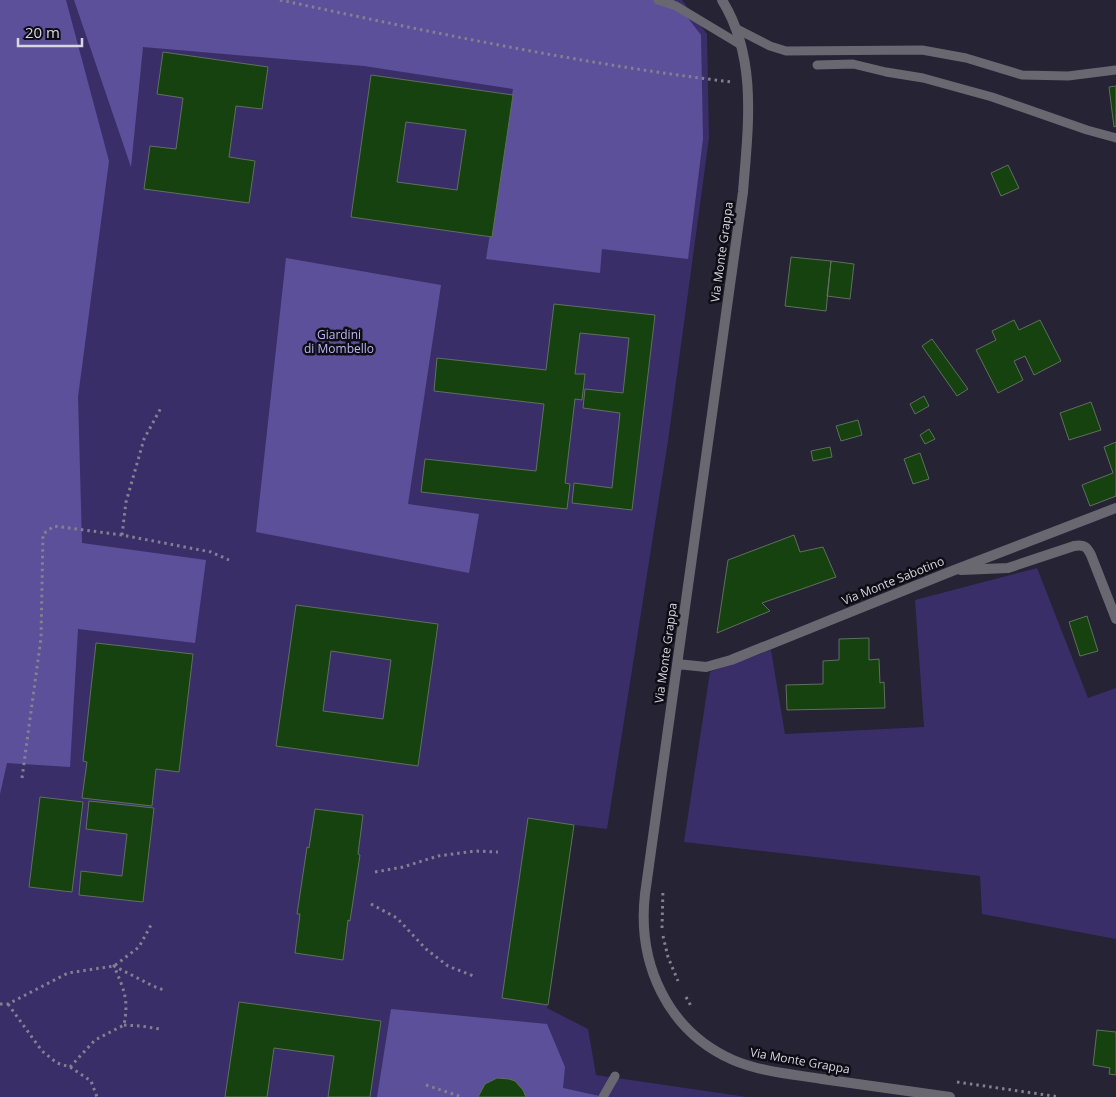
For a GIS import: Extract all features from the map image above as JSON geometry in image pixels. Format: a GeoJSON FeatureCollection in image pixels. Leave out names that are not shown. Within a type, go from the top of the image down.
{"type":"FeatureCollection","features":[{"type":"Feature","properties":{"kind":"street","name":"Via Monte Grappa"},"geometry":{"type":"LineString","coordinates":[[722,0],[735,28],[745,60],[748,137],[743,192],[645,894],[643,919],[648,961],[670,1007],[686,1027],[705,1044],[719,1053],[742,1063],[783,1073],[950,1097]]}},
{"type":"Feature","properties":{"kind":"street","name":"Via Monte Sabotino"},"geometry":{"type":"LineString","coordinates":[[677,664],[706,667],[716,665],[1116,508]]}},
{"type":"Feature","properties":{"kind":"street"},"geometry":{"type":"LineString","coordinates":[[952,571],[1008,568],[1074,546],[1086,546],[1092,555],[1116,619]]}},
{"type":"Feature","properties":{"kind":"lane"},"geometry":{"type":"LineString","coordinates":[[658,0],[676,6],[741,45]]}},
{"type":"Feature","properties":{"kind":"lane"},"geometry":{"type":"LineString","coordinates":[[735,28],[770,46],[786,51],[922,50],[966,58],[1022,74],[1068,76],[1116,70]]}},
{"type":"Feature","properties":{"kind":"lane"},"geometry":{"type":"LineString","coordinates":[[817,65],[853,64],[923,78],[992,97],[1086,130],[1116,138]]}},
{"type":"Feature","properties":{"kind":"lane"},"geometry":{"type":"LineString","coordinates":[[603,1097],[615,1076]]}},
{"type":"Feature","properties":{"kind":"path"},"geometry":{"type":"LineString","coordinates":[[280,0],[478,42],[668,74],[747,84]]}},
{"type":"Feature","properties":{"kind":"path"},"geometry":{"type":"LineString","coordinates":[[122,535],[126,502],[144,439],[162,406]]}},
{"type":"Feature","properties":{"kind":"path"},"geometry":{"type":"LineString","coordinates":[[22,778],[41,638],[43,534],[54,526],[122,535],[211,552],[229,560]]}},
{"type":"Feature","properties":{"kind":"path"},"geometry":{"type":"LineString","coordinates":[[375,872],[403,867],[438,856],[475,851],[498,852]]}},
{"type":"Feature","properties":{"kind":"path"},"geometry":{"type":"LineString","coordinates":[[664,885],[662,933],[668,957],[678,980]]}},
{"type":"Feature","properties":{"kind":"path"},"geometry":{"type":"LineString","coordinates":[[371,904],[397,918],[426,948],[448,966],[476,977]]}},
{"type":"Feature","properties":{"kind":"path"},"geometry":{"type":"LineString","coordinates":[[0,1004],[8,1004],[68,973],[114,966],[139,946],[150,925]]}},
{"type":"Feature","properties":{"kind":"path"},"geometry":{"type":"LineString","coordinates":[[114,966],[166,991]]}},
{"type":"Feature","properties":{"kind":"path"},"geometry":{"type":"LineString","coordinates":[[114,966],[127,1007],[124,1025]]}},
{"type":"Feature","properties":{"kind":"path"},"geometry":{"type":"LineString","coordinates":[[686,997],[696,1012]]}},
{"type":"Feature","properties":{"kind":"path"},"geometry":{"type":"LineString","coordinates":[[8,1004],[42,1051],[57,1063],[70,1067],[90,1081],[97,1097]]}},
{"type":"Feature","properties":{"kind":"path"},"geometry":{"type":"LineString","coordinates":[[70,1067],[94,1040],[124,1025],[160,1029]]}},
{"type":"Feature","properties":{"kind":"path"},"geometry":{"type":"LineString","coordinates":[[954,1082],[1060,1097]]}},
{"type":"Feature","properties":{"kind":"path"},"geometry":{"type":"LineString","coordinates":[[426,1085],[462,1097]]}},
{"type":"Feature","properties":{"kind":"green space","name":"Giardini di Mombello"},"geometry":{"type":"Polygon","coordinates":[[[0,0],[682,0],[707,34],[709,138],[668,441],[607,829],[574,825],[547,1008],[588,1029],[596,1075],[747,1097],[0,1097],[0,0]]]}},
{"type":"Feature","properties":{"kind":"green space"},"geometry":{"type":"Polygon","coordinates":[[[0,0],[66,0],[109,161],[78,397],[82,543],[206,560],[195,643],[78,629],[70,767],[7,763],[0,794],[0,0]]]}},
{"type":"Feature","properties":{"kind":"green space"},"geometry":{"type":"Polygon","coordinates":[[[74,0],[674,0],[701,35],[703,139],[688,259],[602,249],[600,273],[486,259],[513,89],[364,66],[143,47],[131,167],[74,0]]]}},
{"type":"Feature","properties":{"kind":"green space"},"geometry":{"type":"Polygon","coordinates":[[[286,258],[441,285],[408,504],[479,514],[469,573],[256,532],[286,258]]]}},
{"type":"Feature","properties":{"kind":"green space"},"geometry":{"type":"Polygon","coordinates":[[[1037,568],[1088,698],[1116,688],[1116,939],[982,914],[980,876],[684,842],[710,672],[771,650],[785,734],[924,727],[915,600],[1037,568]]]}},
{"type":"Feature","properties":{"kind":"green space"},"geometry":{"type":"Polygon","coordinates":[[[391,1009],[547,1024],[565,1067],[563,1088],[604,1097],[377,1097],[391,1009]]]}},
{"type":"Feature","properties":{"kind":"building"},"geometry":{"type":"Polygon","coordinates":[[[163,52],[268,67],[262,109],[236,106],[229,157],[255,161],[249,203],[144,189],[150,146],[176,149],[183,98],[157,94],[163,52]]]}},
{"type":"Feature","properties":{"kind":"building"},"geometry":{"type":"Polygon","coordinates":[[[371,75],[513,95],[492,237],[351,217],[371,75]],[[406,122],[397,182],[457,190],[466,130],[406,122]]]}},
{"type":"Feature","properties":{"kind":"building"},"geometry":{"type":"Polygon","coordinates":[[[1116,86],[1116,126],[1114,127],[1109,87],[1116,86]]]}},
{"type":"Feature","properties":{"kind":"building"},"geometry":{"type":"Polygon","coordinates":[[[1008,165],[1019,188],[1001,196],[991,173],[1008,165]]]}},
{"type":"Feature","properties":{"kind":"building"},"geometry":{"type":"Polygon","coordinates":[[[791,257],[831,261],[826,311],[785,306],[791,257]]]}},
{"type":"Feature","properties":{"kind":"building"},"geometry":{"type":"Polygon","coordinates":[[[831,261],[854,264],[850,299],[827,296],[831,261]]]}},
{"type":"Feature","properties":{"kind":"building"},"geometry":{"type":"Polygon","coordinates":[[[554,304],[655,315],[632,510],[572,503],[574,483],[612,488],[620,413],[583,408],[585,389],[623,393],[629,338],[580,333],[575,374],[585,374],[582,400],[575,399],[565,483],[570,484],[567,509],[421,492],[425,459],[536,471],[544,404],[434,391],[437,358],[546,370],[554,304]]]}},
{"type":"Feature","properties":{"kind":"building"},"geometry":{"type":"Polygon","coordinates":[[[1014,320],[1019,330],[1040,320],[1061,361],[1034,375],[1025,356],[1014,361],[1023,380],[998,393],[976,350],[996,340],[992,331],[1014,320]]]}},
{"type":"Feature","properties":{"kind":"building"},"geometry":{"type":"Polygon","coordinates":[[[932,339],[968,389],[957,396],[922,346],[932,339]]]}},
{"type":"Feature","properties":{"kind":"building"},"geometry":{"type":"Polygon","coordinates":[[[924,396],[929,406],[915,414],[910,404],[924,396]]]}},
{"type":"Feature","properties":{"kind":"building"},"geometry":{"type":"Polygon","coordinates":[[[1091,402],[1101,430],[1069,440],[1060,413],[1091,402]]]}},
{"type":"Feature","properties":{"kind":"building"},"geometry":{"type":"Polygon","coordinates":[[[858,420],[862,435],[841,441],[836,426],[858,420]]]}},
{"type":"Feature","properties":{"kind":"building"},"geometry":{"type":"Polygon","coordinates":[[[929,429],[935,439],[925,444],[920,435],[929,429]]]}},
{"type":"Feature","properties":{"kind":"building"},"geometry":{"type":"Polygon","coordinates":[[[1116,442],[1116,496],[1090,506],[1082,485],[1113,473],[1104,447],[1116,442]]]}},
{"type":"Feature","properties":{"kind":"building"},"geometry":{"type":"Polygon","coordinates":[[[830,447],[832,457],[813,461],[811,451],[830,447]]]}},
{"type":"Feature","properties":{"kind":"building"},"geometry":{"type":"Polygon","coordinates":[[[920,453],[929,479],[913,484],[904,459],[920,453]]]}},
{"type":"Feature","properties":{"kind":"building"},"geometry":{"type":"Polygon","coordinates":[[[794,535],[800,552],[823,547],[836,577],[762,603],[770,611],[717,633],[728,560],[794,535]]]}},
{"type":"Feature","properties":{"kind":"building"},"geometry":{"type":"Polygon","coordinates":[[[296,605],[438,624],[418,766],[276,746],[296,605]],[[331,651],[323,711],[383,719],[391,660],[331,651]]]}},
{"type":"Feature","properties":{"kind":"building"},"geometry":{"type":"Polygon","coordinates":[[[1087,616],[1098,651],[1080,656],[1069,622],[1087,616]]]}},
{"type":"Feature","properties":{"kind":"building"},"geometry":{"type":"Polygon","coordinates":[[[869,638],[869,660],[879,659],[880,683],[884,682],[885,708],[787,710],[786,685],[823,684],[823,661],[839,660],[839,639],[869,638]]]}},
{"type":"Feature","properties":{"kind":"building"},"geometry":{"type":"Polygon","coordinates":[[[96,643],[193,654],[179,772],[156,769],[152,806],[82,798],[87,762],[83,761],[96,643]]]}},
{"type":"Feature","properties":{"kind":"building"},"geometry":{"type":"Polygon","coordinates":[[[40,797],[83,802],[72,892],[29,887],[40,797]]]}},
{"type":"Feature","properties":{"kind":"building"},"geometry":{"type":"Polygon","coordinates":[[[89,801],[154,808],[143,902],[79,895],[81,871],[122,876],[127,834],[86,829],[89,801]]]}},
{"type":"Feature","properties":{"kind":"building"},"geometry":{"type":"Polygon","coordinates":[[[315,809],[363,815],[358,854],[360,855],[343,960],[295,953],[300,914],[297,914],[315,809]]]}},
{"type":"Feature","properties":{"kind":"building"},"geometry":{"type":"Polygon","coordinates":[[[528,818],[574,825],[548,1005],[502,998],[528,818]]]}},
{"type":"Feature","properties":{"kind":"building"},"geometry":{"type":"Polygon","coordinates":[[[239,1002],[381,1021],[370,1097],[328,1097],[334,1056],[274,1048],[267,1097],[225,1097],[239,1002]]]}},
{"type":"Feature","properties":{"kind":"building"},"geometry":{"type":"Polygon","coordinates":[[[1097,1030],[1116,1032],[1116,1075],[1109,1074],[1110,1068],[1093,1065],[1097,1030]]]}},
{"type":"Feature","properties":{"kind":"building"},"geometry":{"type":"Polygon","coordinates":[[[497,1078],[515,1081],[526,1097],[478,1097],[485,1084],[497,1078]]]}}]}
